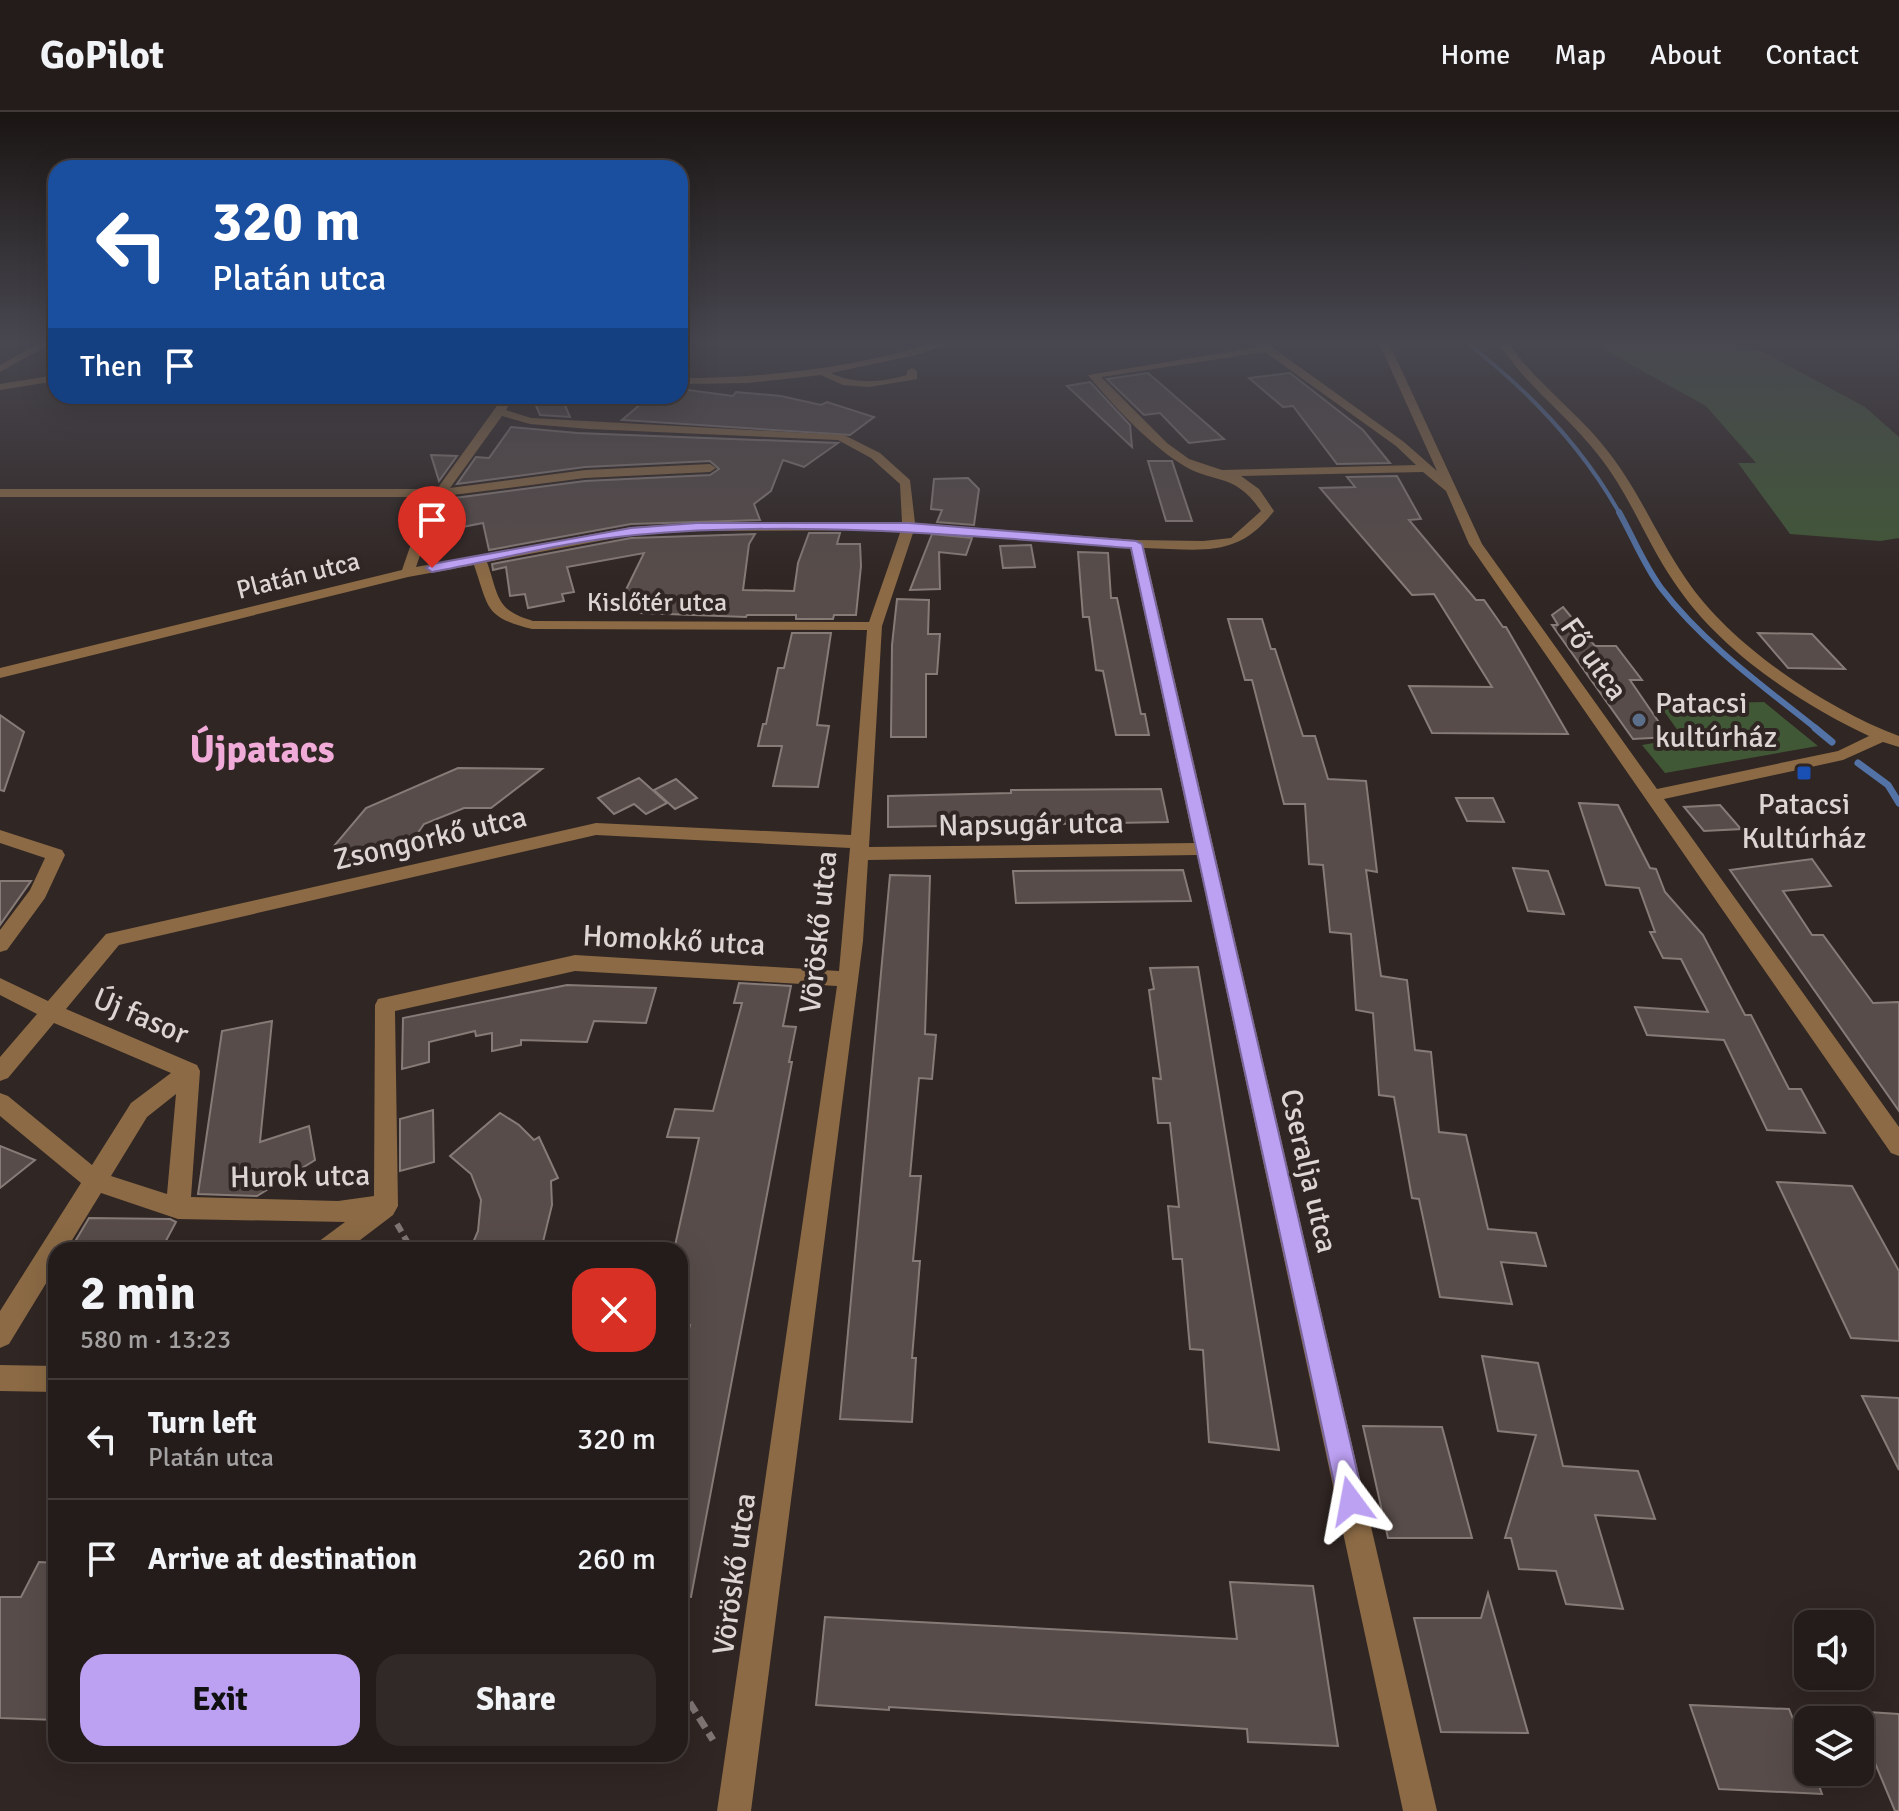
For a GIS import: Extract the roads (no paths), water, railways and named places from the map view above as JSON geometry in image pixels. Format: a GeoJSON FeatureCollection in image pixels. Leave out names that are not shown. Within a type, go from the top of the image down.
{"type":"FeatureCollection","features":[{"type":"Feature","properties":{"kind":"street"},"geometry":{"type":"LineString","coordinates":[[408,573],[420,532],[440,493],[492,422]]}},
{"type":"Feature","properties":{"kind":"street","name":"Vöröskő utca"},"geometry":{"type":"LineString","coordinates":[[545,422],[840,437],[864,446],[883,459],[906,483],[909,526],[875,626],[848,979],[734,1811]]}},
{"type":"Feature","properties":{"kind":"street"},"geometry":{"type":"LineString","coordinates":[[1140,422],[1185,462],[1224,473],[1426,468]]}},
{"type":"Feature","properties":{"kind":"street"},"geometry":{"type":"LineString","coordinates":[[1369,422],[1454,494]]}},
{"type":"Feature","properties":{"kind":"street","name":"Fő utca"},"geometry":{"type":"LineString","coordinates":[[1421,422],[1476,544],[1899,1146]]}},
{"type":"Feature","properties":{"kind":"street"},"geometry":{"type":"LineString","coordinates":[[1577,422],[1605,455],[1643,512],[1659,550],[1689,593],[1754,656],[1832,710],[1880,737],[1899,742]]}},
{"type":"Feature","properties":{"kind":"street"},"geometry":{"type":"LineString","coordinates":[[0,493],[440,493],[585,474],[710,468]]}},
{"type":"Feature","properties":{"kind":"street","name":"Platán utca"},"geometry":{"type":"LineString","coordinates":[[0,673],[408,573],[631,531],[909,526],[1136,544],[1203,545],[1235,541],[1268,511],[1255,492],[1224,473]]}},
{"type":"Feature","properties":{"kind":"street","name":"Cseralja utca"},"geometry":{"type":"LineString","coordinates":[[1136,544],[1420,1811]]}},
{"type":"Feature","properties":{"kind":"street","name":"Kislőtér utca"},"geometry":{"type":"LineString","coordinates":[[479,558],[495,605],[505,617],[532,625],[875,626]]}},
{"type":"Feature","properties":{"kind":"street"},"geometry":{"type":"LineString","coordinates":[[1654,795],[1843,755],[1880,737]]}},
{"type":"Feature","properties":{"kind":"street","name":"Zsongorkő utca"},"geometry":{"type":"LineString","coordinates":[[51,1012],[113,939],[596,829],[860,848]]}},
{"type":"Feature","properties":{"kind":"street"},"geometry":{"type":"LineString","coordinates":[[0,836],[56,855],[38,893],[0,945]]}},
{"type":"Feature","properties":{"kind":"street","name":"Napsugár utca"},"geometry":{"type":"LineString","coordinates":[[860,848],[1204,849]]}},
{"type":"Feature","properties":{"kind":"street","name":"Homokkő utca"},"geometry":{"type":"LineString","coordinates":[[384,1031],[385,1005],[575,963],[848,979]]}},
{"type":"Feature","properties":{"kind":"street"},"geometry":{"type":"LineString","coordinates":[[0,986],[51,1012]]}},
{"type":"Feature","properties":{"kind":"street","name":"Új fasor"},"geometry":{"type":"LineString","coordinates":[[0,1072],[51,1012],[189,1071],[139,1110],[57,1242]]}},
{"type":"Feature","properties":{"kind":"street","name":"Hurok utca"},"geometry":{"type":"LineString","coordinates":[[178,1208],[338,1212],[386,1206],[384,1031]]}},
{"type":"Feature","properties":{"kind":"street"},"geometry":{"type":"LineString","coordinates":[[0,1103],[95,1181],[178,1208],[189,1071]]}},
{"type":"Feature","properties":{"kind":"street"},"geometry":{"type":"LineString","coordinates":[[338,1242],[386,1206]]}},
{"type":"Feature","properties":{"kind":"street","name":"Új fasor"},"geometry":{"type":"LineString","coordinates":[[0,1335],[48,1257]]}},
{"type":"Feature","properties":{"kind":"street"},"geometry":{"type":"LineString","coordinates":[[0,1378],[48,1379]]}},
{"type":"Feature","properties":{"kind":"waterway"},"geometry":{"type":"LineString","coordinates":[[1553,422],[1589,465],[1620,514]]}},
{"type":"Feature","properties":{"kind":"waterway"},"geometry":{"type":"LineString","coordinates":[[1619,512],[1649,570],[1696,628],[1735,664],[1818,730]]}},
{"type":"Feature","properties":{"kind":"waterway"},"geometry":{"type":"LineString","coordinates":[[1815,728],[1832,742]]}},
{"type":"Feature","properties":{"kind":"waterway"},"geometry":{"type":"LineString","coordinates":[[1858,763],[1888,785],[1899,803]]}},
{"type":"Feature","properties":{"kind":"place","name":"Patacsi kultúrház"},"geometry":{"type":"Point","coordinates":[1639,720]}},
{"type":"Feature","properties":{"kind":"place","name":"Patacsi Kultúrház"},"geometry":{"type":"Point","coordinates":[1804,773]}},
{"type":"Feature","properties":{"kind":"district","name":"Újpatacs"},"geometry":{"type":"Point","coordinates":[262,749]}}]}
